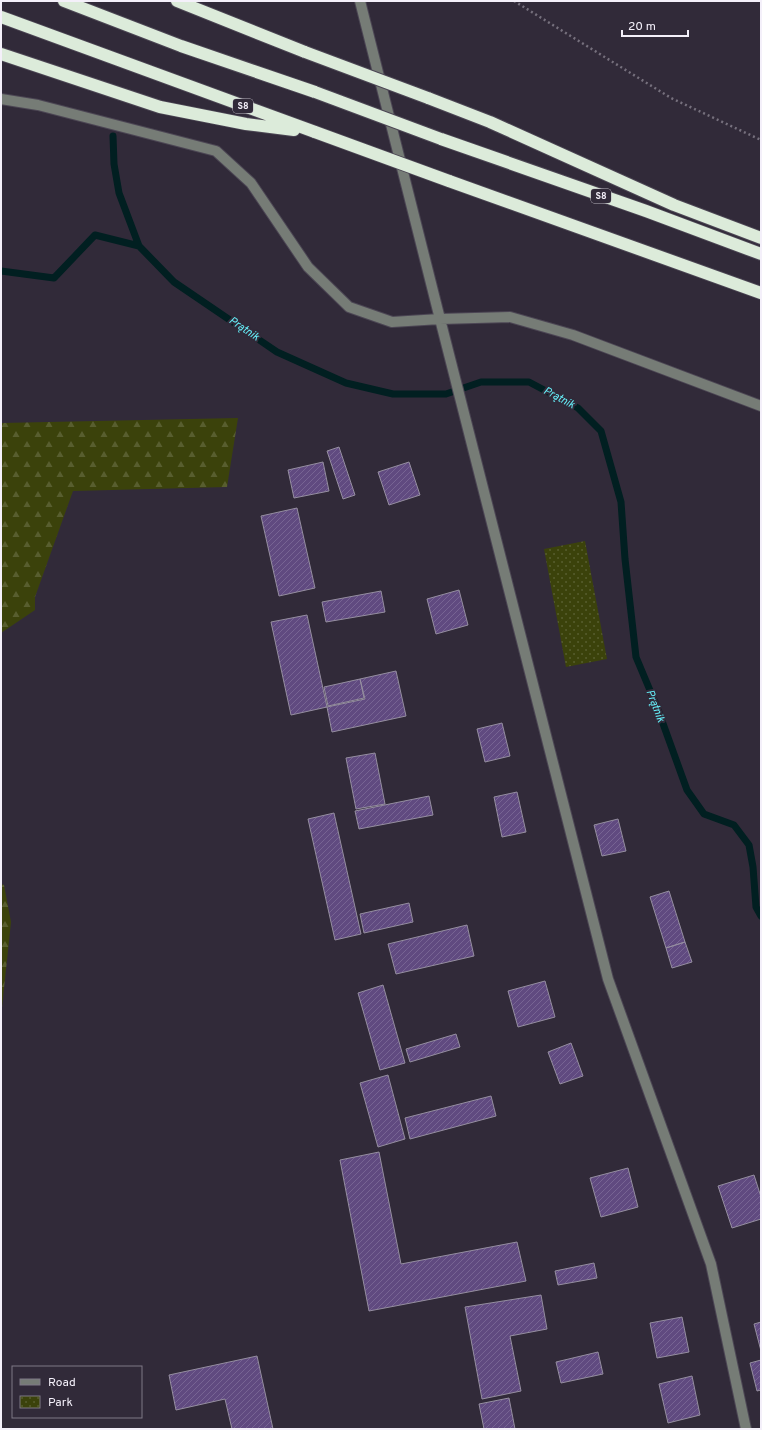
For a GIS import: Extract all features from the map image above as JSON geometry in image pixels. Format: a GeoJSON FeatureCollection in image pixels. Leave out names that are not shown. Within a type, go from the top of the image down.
{"type":"FeatureCollection","features":[{"type":"Feature","properties":{"kind":"highway","name":"S8"},"geometry":{"type":"LineString","coordinates":[[64,1],[182,46],[315,92],[761,254]]}},
{"type":"Feature","properties":{"kind":"highway"},"geometry":{"type":"LineString","coordinates":[[177,1],[305,52],[490,122],[674,205],[761,238]]}},
{"type":"Feature","properties":{"kind":"highway","name":"S8"},"geometry":{"type":"LineString","coordinates":[[1,17],[449,181],[761,293]]}},
{"type":"Feature","properties":{"kind":"highway"},"geometry":{"type":"LineString","coordinates":[[1,54],[160,107],[246,124],[315,132]]}},
{"type":"Feature","properties":{"kind":"street"},"geometry":{"type":"LineString","coordinates":[[360,1],[608,978],[711,1264],[746,1429]]}},
{"type":"Feature","properties":{"kind":"street"},"geometry":{"type":"LineString","coordinates":[[1,98],[38,105],[216,151],[251,183],[308,267],[348,307],[392,322],[510,317],[573,335],[761,406]]}},
{"type":"Feature","properties":{"kind":"path"},"geometry":{"type":"LineString","coordinates":[[514,1],[670,98],[761,140]]}},
{"type":"Feature","properties":{"kind":"green space"},"geometry":{"type":"Polygon","coordinates":[[[238,418],[227,487],[73,491],[35,597],[35,610],[1,633],[1,423],[238,418]]]}},
{"type":"Feature","properties":{"kind":"green space"},"geometry":{"type":"Polygon","coordinates":[[[585,541],[607,659],[566,667],[544,549],[585,541]]]}},
{"type":"Feature","properties":{"kind":"green space"},"geometry":{"type":"Polygon","coordinates":[[[1,884],[4,885],[11,922],[1,1017],[1,884]]]}},
{"type":"Feature","properties":{"kind":"building"},"geometry":{"type":"Polygon","coordinates":[[[339,447],[355,495],[343,499],[327,451],[339,447]]]}},
{"type":"Feature","properties":{"kind":"building"},"geometry":{"type":"Polygon","coordinates":[[[323,462],[329,491],[294,498],[288,470],[323,462]]]}},
{"type":"Feature","properties":{"kind":"building"},"geometry":{"type":"Polygon","coordinates":[[[409,462],[420,495],[389,505],[378,472],[409,462]]]}},
{"type":"Feature","properties":{"kind":"building"},"geometry":{"type":"Polygon","coordinates":[[[297,508],[315,588],[279,596],[261,516],[297,508]]]}},
{"type":"Feature","properties":{"kind":"building"},"geometry":{"type":"Polygon","coordinates":[[[459,590],[468,625],[436,634],[427,599],[459,590]]]}},
{"type":"Feature","properties":{"kind":"building"},"geometry":{"type":"Polygon","coordinates":[[[381,591],[385,612],[326,622],[322,602],[381,591]]]}},
{"type":"Feature","properties":{"kind":"building"},"geometry":{"type":"Polygon","coordinates":[[[307,615],[327,707],[291,715],[271,622],[307,615]]]}},
{"type":"Feature","properties":{"kind":"building"},"geometry":{"type":"Polygon","coordinates":[[[396,671],[406,716],[332,732],[327,707],[365,699],[360,679],[396,671]]]}},
{"type":"Feature","properties":{"kind":"building"},"geometry":{"type":"Polygon","coordinates":[[[360,679],[364,698],[328,706],[324,687],[360,679]]]}},
{"type":"Feature","properties":{"kind":"building"},"geometry":{"type":"Polygon","coordinates":[[[502,723],[510,756],[485,762],[477,729],[502,723]]]}},
{"type":"Feature","properties":{"kind":"building"},"geometry":{"type":"Polygon","coordinates":[[[375,753],[385,804],[356,809],[346,758],[375,753]]]}},
{"type":"Feature","properties":{"kind":"building"},"geometry":{"type":"Polygon","coordinates":[[[517,792],[526,832],[502,837],[494,797],[517,792]]]}},
{"type":"Feature","properties":{"kind":"building"},"geometry":{"type":"Polygon","coordinates":[[[429,796],[433,815],[359,829],[355,811],[429,796]]]}},
{"type":"Feature","properties":{"kind":"building"},"geometry":{"type":"Polygon","coordinates":[[[334,813],[361,934],[335,940],[308,819],[334,813]]]}},
{"type":"Feature","properties":{"kind":"building"},"geometry":{"type":"Polygon","coordinates":[[[618,819],[626,851],[602,856],[594,825],[618,819]]]}},
{"type":"Feature","properties":{"kind":"building"},"geometry":{"type":"Polygon","coordinates":[[[669,891],[685,942],[666,948],[650,897],[669,891]]]}},
{"type":"Feature","properties":{"kind":"building"},"geometry":{"type":"Polygon","coordinates":[[[409,903],[413,922],[364,933],[360,914],[409,903]]]}},
{"type":"Feature","properties":{"kind":"building"},"geometry":{"type":"Polygon","coordinates":[[[467,925],[474,956],[396,974],[388,944],[467,925]]]}},
{"type":"Feature","properties":{"kind":"building"},"geometry":{"type":"Polygon","coordinates":[[[685,942],[692,962],[672,968],[666,948],[685,942]]]}},
{"type":"Feature","properties":{"kind":"building"},"geometry":{"type":"Polygon","coordinates":[[[545,981],[555,1017],[518,1027],[508,991],[545,981]]]}},
{"type":"Feature","properties":{"kind":"building"},"geometry":{"type":"Polygon","coordinates":[[[383,985],[405,1063],[380,1070],[358,993],[383,985]]]}},
{"type":"Feature","properties":{"kind":"building"},"geometry":{"type":"Polygon","coordinates":[[[456,1034],[460,1047],[410,1062],[406,1049],[456,1034]]]}},
{"type":"Feature","properties":{"kind":"building"},"geometry":{"type":"Polygon","coordinates":[[[571,1043],[583,1076],[560,1084],[548,1052],[571,1043]]]}},
{"type":"Feature","properties":{"kind":"building"},"geometry":{"type":"Polygon","coordinates":[[[388,1075],[405,1139],[378,1147],[360,1083],[388,1075]]]}},
{"type":"Feature","properties":{"kind":"building"},"geometry":{"type":"Polygon","coordinates":[[[491,1096],[496,1116],[410,1139],[405,1118],[491,1096]]]}},
{"type":"Feature","properties":{"kind":"building"},"geometry":{"type":"Polygon","coordinates":[[[379,1152],[401,1264],[517,1242],[526,1281],[369,1311],[340,1160],[379,1152]]]}},
{"type":"Feature","properties":{"kind":"building"},"geometry":{"type":"Polygon","coordinates":[[[628,1168],[638,1207],[601,1217],[590,1178],[628,1168]]]}},
{"type":"Feature","properties":{"kind":"building"},"geometry":{"type":"Polygon","coordinates":[[[754,1175],[761,1197],[761,1219],[732,1228],[718,1186],[754,1175]]]}},
{"type":"Feature","properties":{"kind":"building"},"geometry":{"type":"Polygon","coordinates":[[[594,1263],[597,1278],[558,1285],[555,1271],[594,1263]]]}},
{"type":"Feature","properties":{"kind":"building"},"geometry":{"type":"Polygon","coordinates":[[[541,1295],[547,1329],[510,1336],[521,1391],[482,1399],[465,1307],[541,1295]]]}},
{"type":"Feature","properties":{"kind":"building"},"geometry":{"type":"Polygon","coordinates":[[[682,1317],[689,1352],[657,1358],[650,1323],[682,1317]]]}},
{"type":"Feature","properties":{"kind":"building"},"geometry":{"type":"Polygon","coordinates":[[[761,1322],[761,1351],[754,1324],[761,1322]]]}},
{"type":"Feature","properties":{"kind":"building"},"geometry":{"type":"Polygon","coordinates":[[[598,1352],[603,1374],[561,1383],[556,1362],[598,1352]]]}},
{"type":"Feature","properties":{"kind":"building"},"geometry":{"type":"Polygon","coordinates":[[[257,1356],[273,1429],[232,1429],[225,1399],[176,1410],[169,1375],[257,1356]]]}},
{"type":"Feature","properties":{"kind":"building"},"geometry":{"type":"Polygon","coordinates":[[[761,1360],[761,1390],[757,1391],[750,1363],[761,1360]]]}},
{"type":"Feature","properties":{"kind":"building"},"geometry":{"type":"Polygon","coordinates":[[[692,1376],[700,1415],[668,1423],[659,1384],[692,1376]]]}},
{"type":"Feature","properties":{"kind":"building"},"geometry":{"type":"Polygon","coordinates":[[[509,1398],[515,1429],[484,1429],[479,1404],[509,1398]]]}},
{"type":"Feature","properties":{"kind":"waterway","name":"Prątnik"},"geometry":{"type":"LineString","coordinates":[[113,136],[114,164],[119,193],[139,246],[174,282],[277,352],[346,383],[393,394],[446,394],[481,382],[529,382],[578,408],[601,431],[621,502],[625,559],[636,657],[657,707],[687,790],[704,814],[734,825],[749,845],[753,867],[756,907],[761,916]]}},
{"type":"Feature","properties":{"kind":"waterway"},"geometry":{"type":"LineString","coordinates":[[1,271],[54,278],[95,235],[139,246]]}}]}
